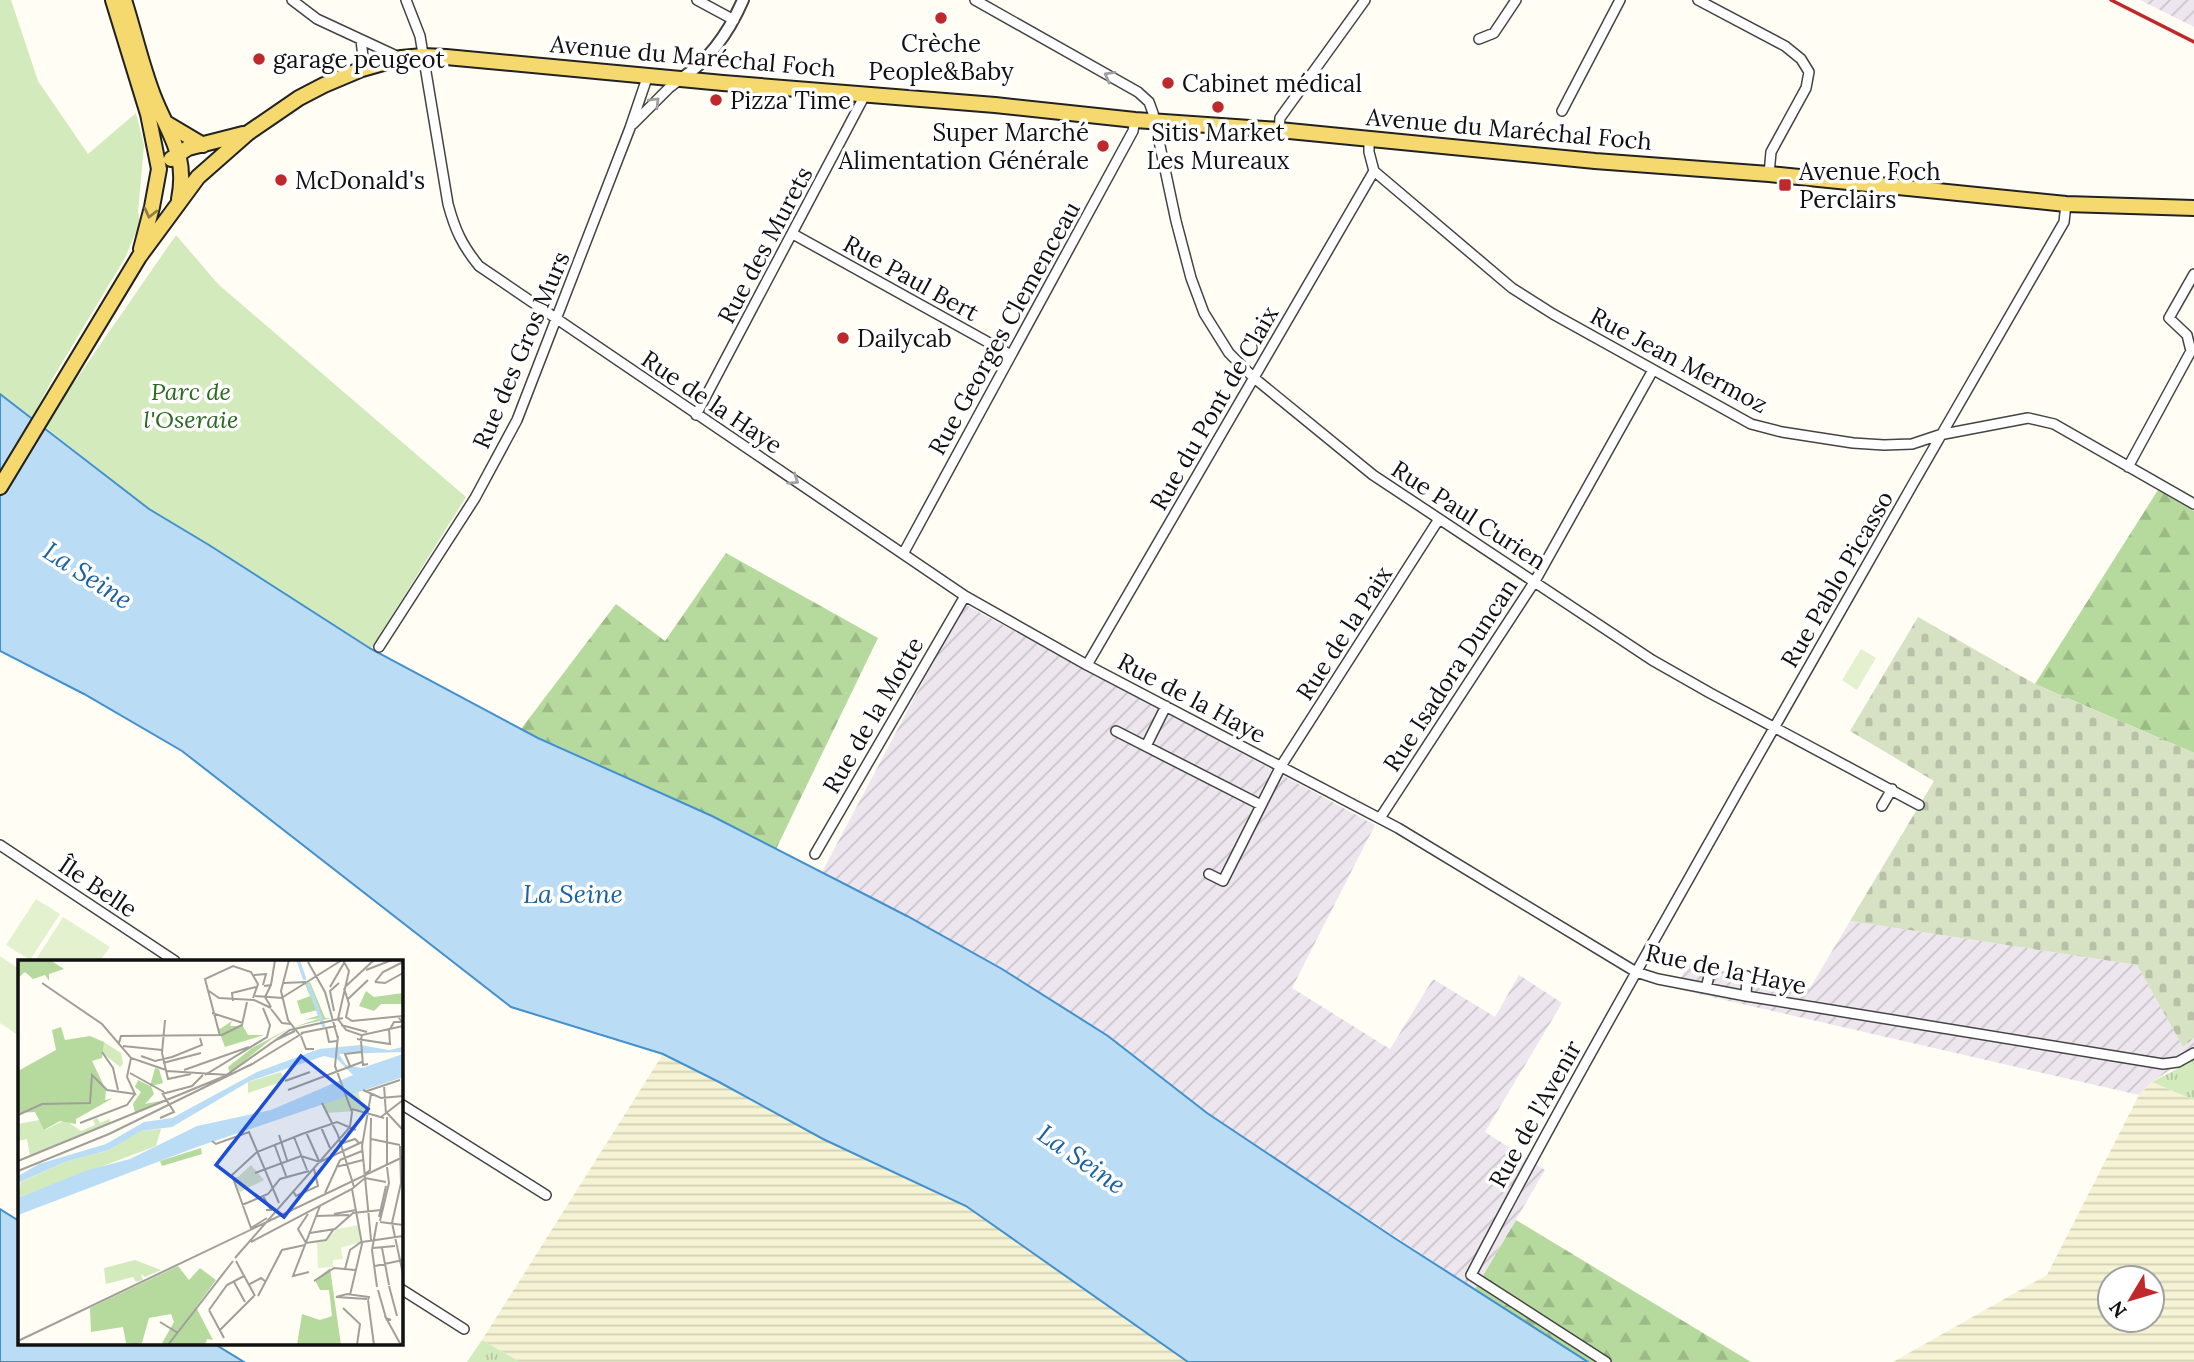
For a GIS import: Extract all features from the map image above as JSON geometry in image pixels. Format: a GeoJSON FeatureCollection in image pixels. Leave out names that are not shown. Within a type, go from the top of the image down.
{"type":"FeatureCollection","features":[{"type":"Feature","properties":{"kind":"main road"},"geometry":{"type":"LineString","coordinates":[[113,0],[148,114],[159,169],[139,257]]}},
{"type":"Feature","properties":{"kind":"main road"},"geometry":{"type":"LineString","coordinates":[[124,0],[153,95],[190,177]]}},
{"type":"Feature","properties":{"kind":"main road","name":"Avenue du Maréchal Foch"},"geometry":{"type":"LineString","coordinates":[[248,133],[299,98],[362,69],[401,58],[423,56],[866,93],[1135,120],[1279,130],[1595,161],[1769,174],[2066,204],[2194,208]]}},
{"type":"Feature","properties":{"kind":"main road"},"geometry":{"type":"LineString","coordinates":[[166,123],[203,145]]}},
{"type":"Feature","properties":{"kind":"main road"},"geometry":{"type":"LineString","coordinates":[[159,169],[178,153],[248,133]]}},
{"type":"Feature","properties":{"kind":"main road"},"geometry":{"type":"LineString","coordinates":[[0,487],[139,257],[178,204],[190,177],[248,133]]}},
{"type":"Feature","properties":{"kind":"main road"},"geometry":{"type":"LineString","coordinates":[[159,169],[190,177]]}},
{"type":"Feature","properties":{"kind":"street"},"geometry":{"type":"LineString","coordinates":[[292,0],[317,19],[401,58]]}},
{"type":"Feature","properties":{"kind":"street"},"geometry":{"type":"LineString","coordinates":[[408,4],[419,0]]}},
{"type":"Feature","properties":{"kind":"street"},"geometry":{"type":"LineString","coordinates":[[697,0],[734,20]]}},
{"type":"Feature","properties":{"kind":"street"},"geometry":{"type":"LineString","coordinates":[[682,78],[696,69],[728,32],[743,0]]}},
{"type":"Feature","properties":{"kind":"street","name":"Rue Paul Curien"},"geometry":{"type":"LineString","coordinates":[[975,0],[1143,95],[1149,102],[1176,220],[1200,302],[1229,353],[1253,377],[1373,475],[1652,660],[1919,804]]}},
{"type":"Feature","properties":{"kind":"street"},"geometry":{"type":"LineString","coordinates":[[1279,130],[1280,118],[1365,0]]}},
{"type":"Feature","properties":{"kind":"street"},"geometry":{"type":"LineString","coordinates":[[1479,39],[1494,33],[1516,0]]}},
{"type":"Feature","properties":{"kind":"street"},"geometry":{"type":"LineString","coordinates":[[1562,111],[1620,0]]}},
{"type":"Feature","properties":{"kind":"street"},"geometry":{"type":"LineString","coordinates":[[1698,0],[1785,46],[1801,59],[1810,72],[1806,88],[1771,152],[1769,174]]}},
{"type":"Feature","properties":{"kind":"street","name":"Rue de la Haye"},"geometry":{"type":"LineString","coordinates":[[408,4],[420,36],[454,227],[464,247],[479,266],[965,596],[1087,665],[1380,818],[1636,972],[1658,979],[1746,996],[2163,1064],[2178,1062],[2194,1053]]}},
{"type":"Feature","properties":{"kind":"street"},"geometry":{"type":"LineString","coordinates":[[361,40],[362,69]]}},
{"type":"Feature","properties":{"kind":"street","name":"Rue des Gros Murs"},"geometry":{"type":"LineString","coordinates":[[379,647],[447,544],[517,420],[648,75]]}},
{"type":"Feature","properties":{"kind":"street","name":"Rue des Gros Murs"},"geometry":{"type":"LineString","coordinates":[[629,128],[682,78]]}},
{"type":"Feature","properties":{"kind":"street","name":"Rue des Murets"},"geometry":{"type":"LineString","coordinates":[[696,415],[866,93]]}},
{"type":"Feature","properties":{"kind":"street","name":"Rue Georges Clemenceau"},"geometry":{"type":"LineString","coordinates":[[903,554],[1133,131],[1135,120]]}},
{"type":"Feature","properties":{"kind":"street"},"geometry":{"type":"LineString","coordinates":[[1369,139],[1368,152],[1374,171]]}},
{"type":"Feature","properties":{"kind":"street","name":"Rue du Pont de Claix"},"geometry":{"type":"LineString","coordinates":[[1087,665],[1374,171]]}},
{"type":"Feature","properties":{"kind":"street","name":"Rue Jean Mermoz"},"geometry":{"type":"LineString","coordinates":[[1374,171],[1512,288],[1743,421],[1765,428],[1866,444],[1912,444],[1939,435],[2028,418],[2053,424],[2194,505]]}},
{"type":"Feature","properties":{"kind":"street","name":"Rue Pablo Picasso"},"geometry":{"type":"LineString","coordinates":[[1636,972],[1939,435],[2064,222],[2066,204]]}},
{"type":"Feature","properties":{"kind":"street","name":"Rue Paul Bert"},"geometry":{"type":"LineString","coordinates":[[793,233],[1011,355]]}},
{"type":"Feature","properties":{"kind":"street"},"geometry":{"type":"LineString","coordinates":[[2128,467],[2191,351],[2188,335],[2169,317],[2194,274]]}},
{"type":"Feature","properties":{"kind":"street","name":"Rue Isadora Duncan"},"geometry":{"type":"LineString","coordinates":[[1380,818],[1535,580],[1653,370]]}},
{"type":"Feature","properties":{"kind":"street","name":"Rue de la Paix"},"geometry":{"type":"LineString","coordinates":[[1209,874],[1223,881],[1281,766],[1439,519]]}},
{"type":"Feature","properties":{"kind":"street","name":"Rue de la Motte"},"geometry":{"type":"LineString","coordinates":[[815,854],[965,596]]}},
{"type":"Feature","properties":{"kind":"street"},"geometry":{"type":"LineString","coordinates":[[1146,746],[1166,706]]}},
{"type":"Feature","properties":{"kind":"street"},"geometry":{"type":"LineString","coordinates":[[1116,731],[1261,805]]}},
{"type":"Feature","properties":{"kind":"street"},"geometry":{"type":"LineString","coordinates":[[1882,806],[1892,789]]}},
{"type":"Feature","properties":{"kind":"street","name":"Île Belle"},"geometry":{"type":"LineString","coordinates":[[0,845],[173,960]]}},
{"type":"Feature","properties":{"kind":"street"},"geometry":{"type":"LineString","coordinates":[[1706,988],[1711,968]]}},
{"type":"Feature","properties":{"kind":"street","name":"Rue de l'Avenir"},"geometry":{"type":"LineString","coordinates":[[1606,1362],[1471,1275],[1537,1148],[1636,972]]}},
{"type":"Feature","properties":{"kind":"street"},"geometry":{"type":"LineString","coordinates":[[1746,996],[1747,976]]}},
{"type":"Feature","properties":{"kind":"street"},"geometry":{"type":"LineString","coordinates":[[402,1105],[546,1195]]}},
{"type":"Feature","properties":{"kind":"street"},"geometry":{"type":"LineString","coordinates":[[402,1290],[464,1329]]}},
{"type":"Feature","properties":{"kind":"shaded area"},"geometry":{"type":"Polygon","coordinates":[[[2140,0],[2194,0],[2194,27],[2140,0]]]}},
{"type":"Feature","properties":{"kind":"shaded area"},"geometry":{"type":"Polygon","coordinates":[[[964,604],[1375,825],[1292,988],[1390,1049],[1433,979],[1495,1017],[1519,975],[1562,1003],[1485,1132],[1545,1170],[1475,1289],[1207,1113],[1108,1036],[1002,969],[822,872],[964,604]]]}},
{"type":"Feature","properties":{"kind":"shaded area"},"geometry":{"type":"Polygon","coordinates":[[[1850,921],[2137,965],[2183,1047],[2194,1038],[2194,1054],[2152,1082],[2139,1095],[1677,989],[1687,964],[1810,988],[1850,921]]]}},
{"type":"Feature","properties":{"kind":"shaded area"},"geometry":{"type":"Polygon","coordinates":[[[663,1054],[966,1206],[1188,1362],[520,1362],[482,1340],[663,1054]]]}},
{"type":"Feature","properties":{"kind":"shaded area"},"geometry":{"type":"Polygon","coordinates":[[[2152,1082],[2194,1100],[2194,1362],[1893,1362],[2047,1275],[2139,1095],[2152,1082]]]}},
{"type":"Feature","properties":{"kind":"green space"},"geometry":{"type":"Polygon","coordinates":[[[0,0],[11,0],[38,81],[88,154],[136,113],[144,145],[138,212],[140,222],[125,258],[32,418],[0,394],[0,0]]]}},
{"type":"Feature","properties":{"kind":"green space","name":"Parc de l'Oseraie"},"geometry":{"type":"Polygon","coordinates":[[[176,235],[218,284],[466,497],[371,649],[149,509],[44,426],[176,235]]]}},
{"type":"Feature","properties":{"kind":"green space"},"geometry":{"type":"Polygon","coordinates":[[[2158,490],[2194,511],[2194,753],[2035,684],[2158,490]]]}},
{"type":"Feature","properties":{"kind":"green space"},"geometry":{"type":"Polygon","coordinates":[[[726,553],[878,638],[776,849],[712,816],[521,729],[616,604],[665,641],[726,553]]]}},
{"type":"Feature","properties":{"kind":"green space"},"geometry":{"type":"Polygon","coordinates":[[[1918,617],[2035,684],[2194,753],[2194,1038],[2183,1047],[2137,965],[1850,921],[1934,781],[1850,731],[1918,617]]]}},
{"type":"Feature","properties":{"kind":"green space"},"geometry":{"type":"Polygon","coordinates":[[[1861,649],[1876,658],[1857,690],[1842,680],[1861,649]]]}},
{"type":"Feature","properties":{"kind":"green space"},"geometry":{"type":"Polygon","coordinates":[[[36,899],[60,914],[30,960],[6,945],[36,899]]]}},
{"type":"Feature","properties":{"kind":"green space"},"geometry":{"type":"Polygon","coordinates":[[[63,917],[110,947],[101,960],[36,960],[63,917]]]}},
{"type":"Feature","properties":{"kind":"green space"},"geometry":{"type":"Polygon","coordinates":[[[0,956],[18,968],[18,1035],[0,1023],[0,956]]]}},
{"type":"Feature","properties":{"kind":"green space"},"geometry":{"type":"Polygon","coordinates":[[[2194,1060],[2194,1100],[2152,1082],[2194,1060]]]}},
{"type":"Feature","properties":{"kind":"green space"},"geometry":{"type":"Polygon","coordinates":[[[1516,1220],[1751,1362],[1588,1362],[1475,1289],[1516,1220]]]}},
{"type":"Feature","properties":{"kind":"green space"},"geometry":{"type":"Polygon","coordinates":[[[482,1340],[520,1362],[467,1362],[482,1340]]]}},
{"type":"Feature","properties":{"kind":"water","name":"La Seine"},"geometry":{"type":"Polygon","coordinates":[[[0,394],[149,509],[371,649],[538,738],[712,816],[907,916],[1002,969],[1108,1036],[1207,1113],[1588,1362],[1188,1362],[966,1206],[823,1139],[663,1054],[511,1007],[182,751],[84,694],[0,651],[0,394]]]}},
{"type":"Feature","properties":{"kind":"water"},"geometry":{"type":"Polygon","coordinates":[[[0,1209],[18,1220],[18,1344],[215,1344],[244,1362],[0,1362],[0,1209]]]}},
{"type":"Feature","properties":{"kind":"railway"},"geometry":{"type":"LineString","coordinates":[[2111,0],[2194,42]]}},
{"type":"Feature","properties":{"kind":"place","name":"Crèche People&Baby"},"geometry":{"type":"Point","coordinates":[941,18]}},
{"type":"Feature","properties":{"kind":"place","name":"garage peugeot"},"geometry":{"type":"Point","coordinates":[259,59]}},
{"type":"Feature","properties":{"kind":"place","name":"Cabinet médical"},"geometry":{"type":"Point","coordinates":[1168,83]}},
{"type":"Feature","properties":{"kind":"place","name":"Pizza Time"},"geometry":{"type":"Point","coordinates":[716,100]}},
{"type":"Feature","properties":{"kind":"place","name":"Sitis Market Les Mureaux"},"geometry":{"type":"Point","coordinates":[1218,107]}},
{"type":"Feature","properties":{"kind":"place","name":"Super Marché Alimentation Générale"},"geometry":{"type":"Point","coordinates":[1103,146]}},
{"type":"Feature","properties":{"kind":"place","name":"McDonald's"},"geometry":{"type":"Point","coordinates":[281,180]}},
{"type":"Feature","properties":{"kind":"place","name":"Avenue Foch Perclairs"},"geometry":{"type":"Point","coordinates":[1785,185]}},
{"type":"Feature","properties":{"kind":"place","name":"Dailycab"},"geometry":{"type":"Point","coordinates":[843,338]}}]}
